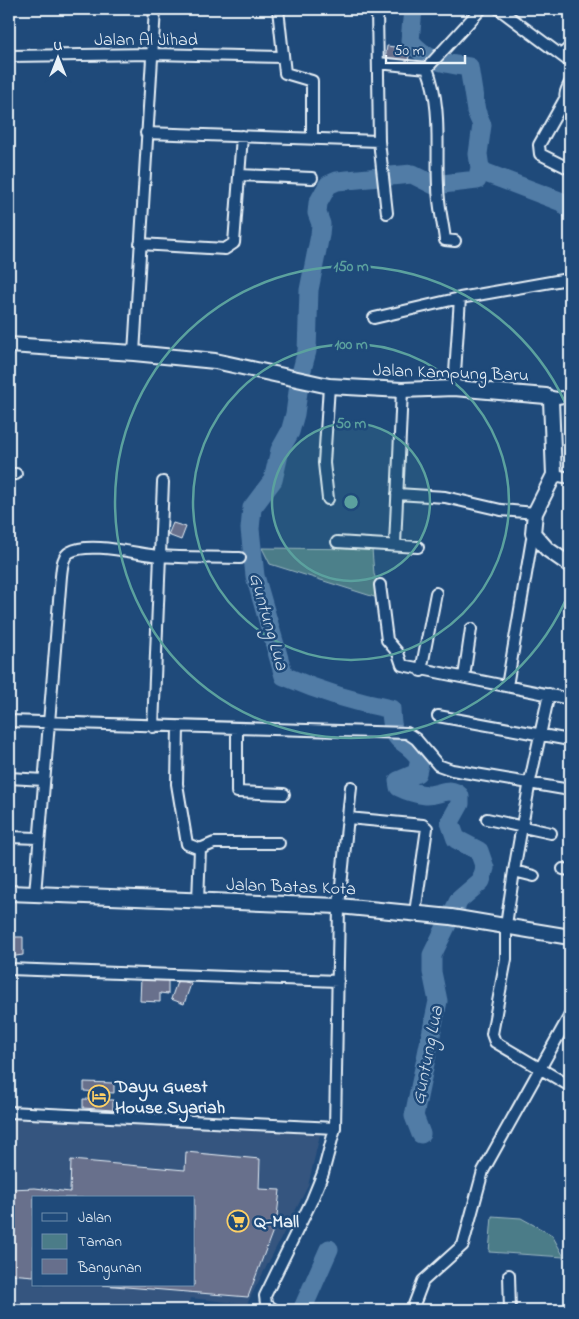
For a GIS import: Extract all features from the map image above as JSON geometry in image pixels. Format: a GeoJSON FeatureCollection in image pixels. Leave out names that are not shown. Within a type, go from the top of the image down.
{"type":"FeatureCollection","features":[{"type":"Feature","properties":{"kind":"street"},"geometry":{"type":"LineString","coordinates":[[134,353],[155,9]]}},
{"type":"Feature","properties":{"kind":"street"},"geometry":{"type":"LineString","coordinates":[[278,9],[282,57],[286,74],[312,81],[312,138]]}},
{"type":"Feature","properties":{"kind":"street"},"geometry":{"type":"LineString","coordinates":[[377,9],[379,141],[387,213]]}},
{"type":"Feature","properties":{"kind":"street"},"geometry":{"type":"LineString","coordinates":[[427,68],[481,9]]}},
{"type":"Feature","properties":{"kind":"street"},"geometry":{"type":"LineString","coordinates":[[499,9],[570,62]]}},
{"type":"Feature","properties":{"kind":"street"},"geometry":{"type":"LineString","coordinates":[[561,55],[570,47]]}},
{"type":"Feature","properties":{"kind":"street","name":"Jalan Al Jihad"},"geometry":{"type":"LineString","coordinates":[[9,56],[153,54],[282,57]]}},
{"type":"Feature","properties":{"kind":"street"},"geometry":{"type":"LineString","coordinates":[[378,63],[427,68]]}},
{"type":"Feature","properties":{"kind":"street"},"geometry":{"type":"LineString","coordinates":[[427,68],[434,86],[439,129],[438,185],[445,240],[455,241]]}},
{"type":"Feature","properties":{"kind":"street"},"geometry":{"type":"LineString","coordinates":[[570,83],[566,91],[568,101],[538,145],[540,154],[570,169]]}},
{"type":"Feature","properties":{"kind":"street"},"geometry":{"type":"LineString","coordinates":[[146,133],[379,141]]}},
{"type":"Feature","properties":{"kind":"street"},"geometry":{"type":"LineString","coordinates":[[140,244],[228,248],[234,243],[242,136]]}},
{"type":"Feature","properties":{"kind":"street"},"geometry":{"type":"LineString","coordinates":[[239,175],[312,178]]}},
{"type":"Feature","properties":{"kind":"street"},"geometry":{"type":"LineString","coordinates":[[374,318],[460,298],[562,280]]}},
{"type":"Feature","properties":{"kind":"street"},"geometry":{"type":"LineString","coordinates":[[454,388],[460,298]]}},
{"type":"Feature","properties":{"kind":"street","name":"Jalan Kampung Baru"},"geometry":{"type":"LineString","coordinates":[[9,345],[134,353],[237,364],[329,386],[402,390],[454,388],[546,396],[551,400],[554,475],[535,513],[533,533]]}},
{"type":"Feature","properties":{"kind":"street"},"geometry":{"type":"LineString","coordinates":[[328,499],[324,462],[329,386]]}},
{"type":"Feature","properties":{"kind":"street"},"geometry":{"type":"LineString","coordinates":[[395,546],[402,390]]}},
{"type":"Feature","properties":{"kind":"street"},"geometry":{"type":"LineString","coordinates":[[546,396],[557,398],[570,396]]}},
{"type":"Feature","properties":{"kind":"street"},"geometry":{"type":"LineString","coordinates":[[554,475],[570,478]]}},
{"type":"Feature","properties":{"kind":"street"},"geometry":{"type":"LineString","coordinates":[[152,727],[163,482]]}},
{"type":"Feature","properties":{"kind":"street"},"geometry":{"type":"LineString","coordinates":[[397,494],[445,497],[501,510],[535,513]]}},
{"type":"Feature","properties":{"kind":"street"},"geometry":{"type":"LineString","coordinates":[[533,533],[547,549],[570,565]]}},
{"type":"Feature","properties":{"kind":"street"},"geometry":{"type":"LineString","coordinates":[[507,686],[533,533]]}},
{"type":"Feature","properties":{"kind":"street"},"geometry":{"type":"LineString","coordinates":[[337,542],[418,547]]}},
{"type":"Feature","properties":{"kind":"street"},"geometry":{"type":"LineString","coordinates":[[35,894],[38,838],[63,561],[68,553],[78,549],[97,549],[160,556],[240,558]]}},
{"type":"Feature","properties":{"kind":"street"},"geometry":{"type":"LineString","coordinates":[[380,585],[390,646],[398,653],[402,665],[421,671],[464,677],[570,699]]}},
{"type":"Feature","properties":{"kind":"street"},"geometry":{"type":"LineString","coordinates":[[421,671],[436,592]]}},
{"type":"Feature","properties":{"kind":"street"},"geometry":{"type":"LineString","coordinates":[[464,677],[472,629]]}},
{"type":"Feature","properties":{"kind":"street"},"geometry":{"type":"LineString","coordinates":[[548,694],[514,871],[506,925],[506,959],[492,1038],[495,1042],[570,1086]]}},
{"type":"Feature","properties":{"kind":"street"},"geometry":{"type":"LineString","coordinates":[[438,716],[564,739]]}},
{"type":"Feature","properties":{"kind":"street"},"geometry":{"type":"LineString","coordinates":[[9,721],[237,730],[398,733],[412,735],[438,765],[452,770],[530,781],[564,789]]}},
{"type":"Feature","properties":{"kind":"street"},"geometry":{"type":"LineString","coordinates":[[178,728],[177,784],[185,840],[190,847],[200,849],[214,843],[279,843]]}},
{"type":"Feature","properties":{"kind":"street"},"geometry":{"type":"LineString","coordinates":[[237,730],[237,792],[284,794]]}},
{"type":"Feature","properties":{"kind":"street"},"geometry":{"type":"LineString","coordinates":[[9,778],[44,780]]}},
{"type":"Feature","properties":{"kind":"street"},"geometry":{"type":"LineString","coordinates":[[275,1310],[266,1304],[265,1296],[312,1200],[323,1173],[334,1128],[338,906],[351,787]]}},
{"type":"Feature","properties":{"kind":"street"},"geometry":{"type":"LineString","coordinates":[[348,818],[423,825],[427,828],[415,913]]}},
{"type":"Feature","properties":{"kind":"street"},"geometry":{"type":"LineString","coordinates":[[486,820],[551,832]]}},
{"type":"Feature","properties":{"kind":"street"},"geometry":{"type":"LineString","coordinates":[[9,837],[38,838]]}},
{"type":"Feature","properties":{"kind":"street"},"geometry":{"type":"LineString","coordinates":[[198,901],[200,849]]}},
{"type":"Feature","properties":{"kind":"street"},"geometry":{"type":"LineString","coordinates":[[514,871],[534,876]]}},
{"type":"Feature","properties":{"kind":"street","name":"Jalan Batas Kota"},"geometry":{"type":"LineString","coordinates":[[9,893],[338,906],[452,917],[570,937]]}},
{"type":"Feature","properties":{"kind":"street"},"geometry":{"type":"LineString","coordinates":[[9,969],[338,981]]}},
{"type":"Feature","properties":{"kind":"street"},"geometry":{"type":"LineString","coordinates":[[412,1310],[423,1281],[463,1245],[483,1170],[570,1015]]}},
{"type":"Feature","properties":{"kind":"street"},"geometry":{"type":"LineString","coordinates":[[9,1112],[334,1128]]}},
{"type":"Feature","properties":{"kind":"street"},"geometry":{"type":"LineString","coordinates":[[509,1275],[510,1310]]}},
{"type":"Feature","properties":{"kind":"shaded area"},"geometry":{"type":"Polygon","coordinates":[[[9,1118],[321,1130],[308,1186],[247,1304],[190,1298],[188,1310],[9,1310],[9,1118]]]}},
{"type":"Feature","properties":{"kind":"green space"},"geometry":{"type":"Polygon","coordinates":[[[262,548],[372,549],[374,574],[384,600],[270,564],[262,548]]]}},
{"type":"Feature","properties":{"kind":"green space"},"geometry":{"type":"Polygon","coordinates":[[[492,1216],[521,1218],[552,1235],[564,1257],[489,1252],[492,1216]]]}},
{"type":"Feature","properties":{"kind":"building"},"geometry":{"type":"Polygon","coordinates":[[[387,46],[410,49],[408,62],[385,59],[387,46]]]}},
{"type":"Feature","properties":{"kind":"building"},"geometry":{"type":"Polygon","coordinates":[[[173,523],[186,527],[181,540],[168,535],[173,523]]]}},
{"type":"Feature","properties":{"kind":"building"},"geometry":{"type":"Polygon","coordinates":[[[9,937],[23,937],[23,955],[9,957],[9,937]]]}},
{"type":"Feature","properties":{"kind":"building"},"geometry":{"type":"Polygon","coordinates":[[[141,977],[168,979],[168,994],[160,993],[160,1002],[140,1001],[141,977]]]}},
{"type":"Feature","properties":{"kind":"building"},"geometry":{"type":"Polygon","coordinates":[[[178,979],[191,984],[184,1004],[171,999],[178,979]]]}},
{"type":"Feature","properties":{"kind":"building"},"geometry":{"type":"Polygon","coordinates":[[[84,1082],[114,1083],[114,1093],[84,1091],[84,1082]]]}},
{"type":"Feature","properties":{"kind":"building"},"geometry":{"type":"Polygon","coordinates":[[[83,1099],[113,1100],[113,1110],[83,1108],[83,1099]]]}},
{"type":"Feature","properties":{"kind":"building","name":"Q-Mall"},"geometry":{"type":"Polygon","coordinates":[[[186,1152],[260,1159],[259,1189],[280,1190],[277,1216],[282,1217],[282,1225],[275,1225],[248,1297],[114,1286],[195,1286],[195,1196],[32,1196],[32,1276],[9,1274],[9,1189],[35,1188],[70,1192],[71,1160],[185,1170],[186,1152]]]}},
{"type":"Feature","properties":{"kind":"waterway"},"geometry":{"type":"LineString","coordinates":[[413,9],[410,41],[423,53],[436,60],[469,67],[476,111],[482,125],[478,154],[480,168],[486,173],[562,202],[570,210]]}},
{"type":"Feature","properties":{"kind":"waterway","name":"Guntung Lua"},"geometry":{"type":"LineString","coordinates":[[421,1134],[414,1116],[438,1001],[432,972],[432,955],[459,900],[481,881],[485,868],[479,851],[456,839],[450,822],[460,804],[460,796],[452,791],[423,795],[399,787],[398,781],[417,773],[420,759],[396,736],[391,709],[337,696],[284,676],[255,576],[250,529],[252,508],[273,480],[280,450],[290,432],[295,414],[300,377],[307,351],[309,290],[320,235],[321,224],[317,213],[318,203],[328,185],[337,181],[412,174],[434,185],[477,180],[480,168]]}},
{"type":"Feature","properties":{"kind":"waterway"},"geometry":{"type":"LineString","coordinates":[[302,1310],[329,1249]]}},
{"type":"Feature","properties":{"kind":"place","name":"Dayu Guest House Syariah"},"geometry":{"type":"Point","coordinates":[99,1096]}},
{"type":"Feature","properties":{"kind":"place","name":"Q-Mall"},"geometry":{"type":"Point","coordinates":[238,1221]}}]}
